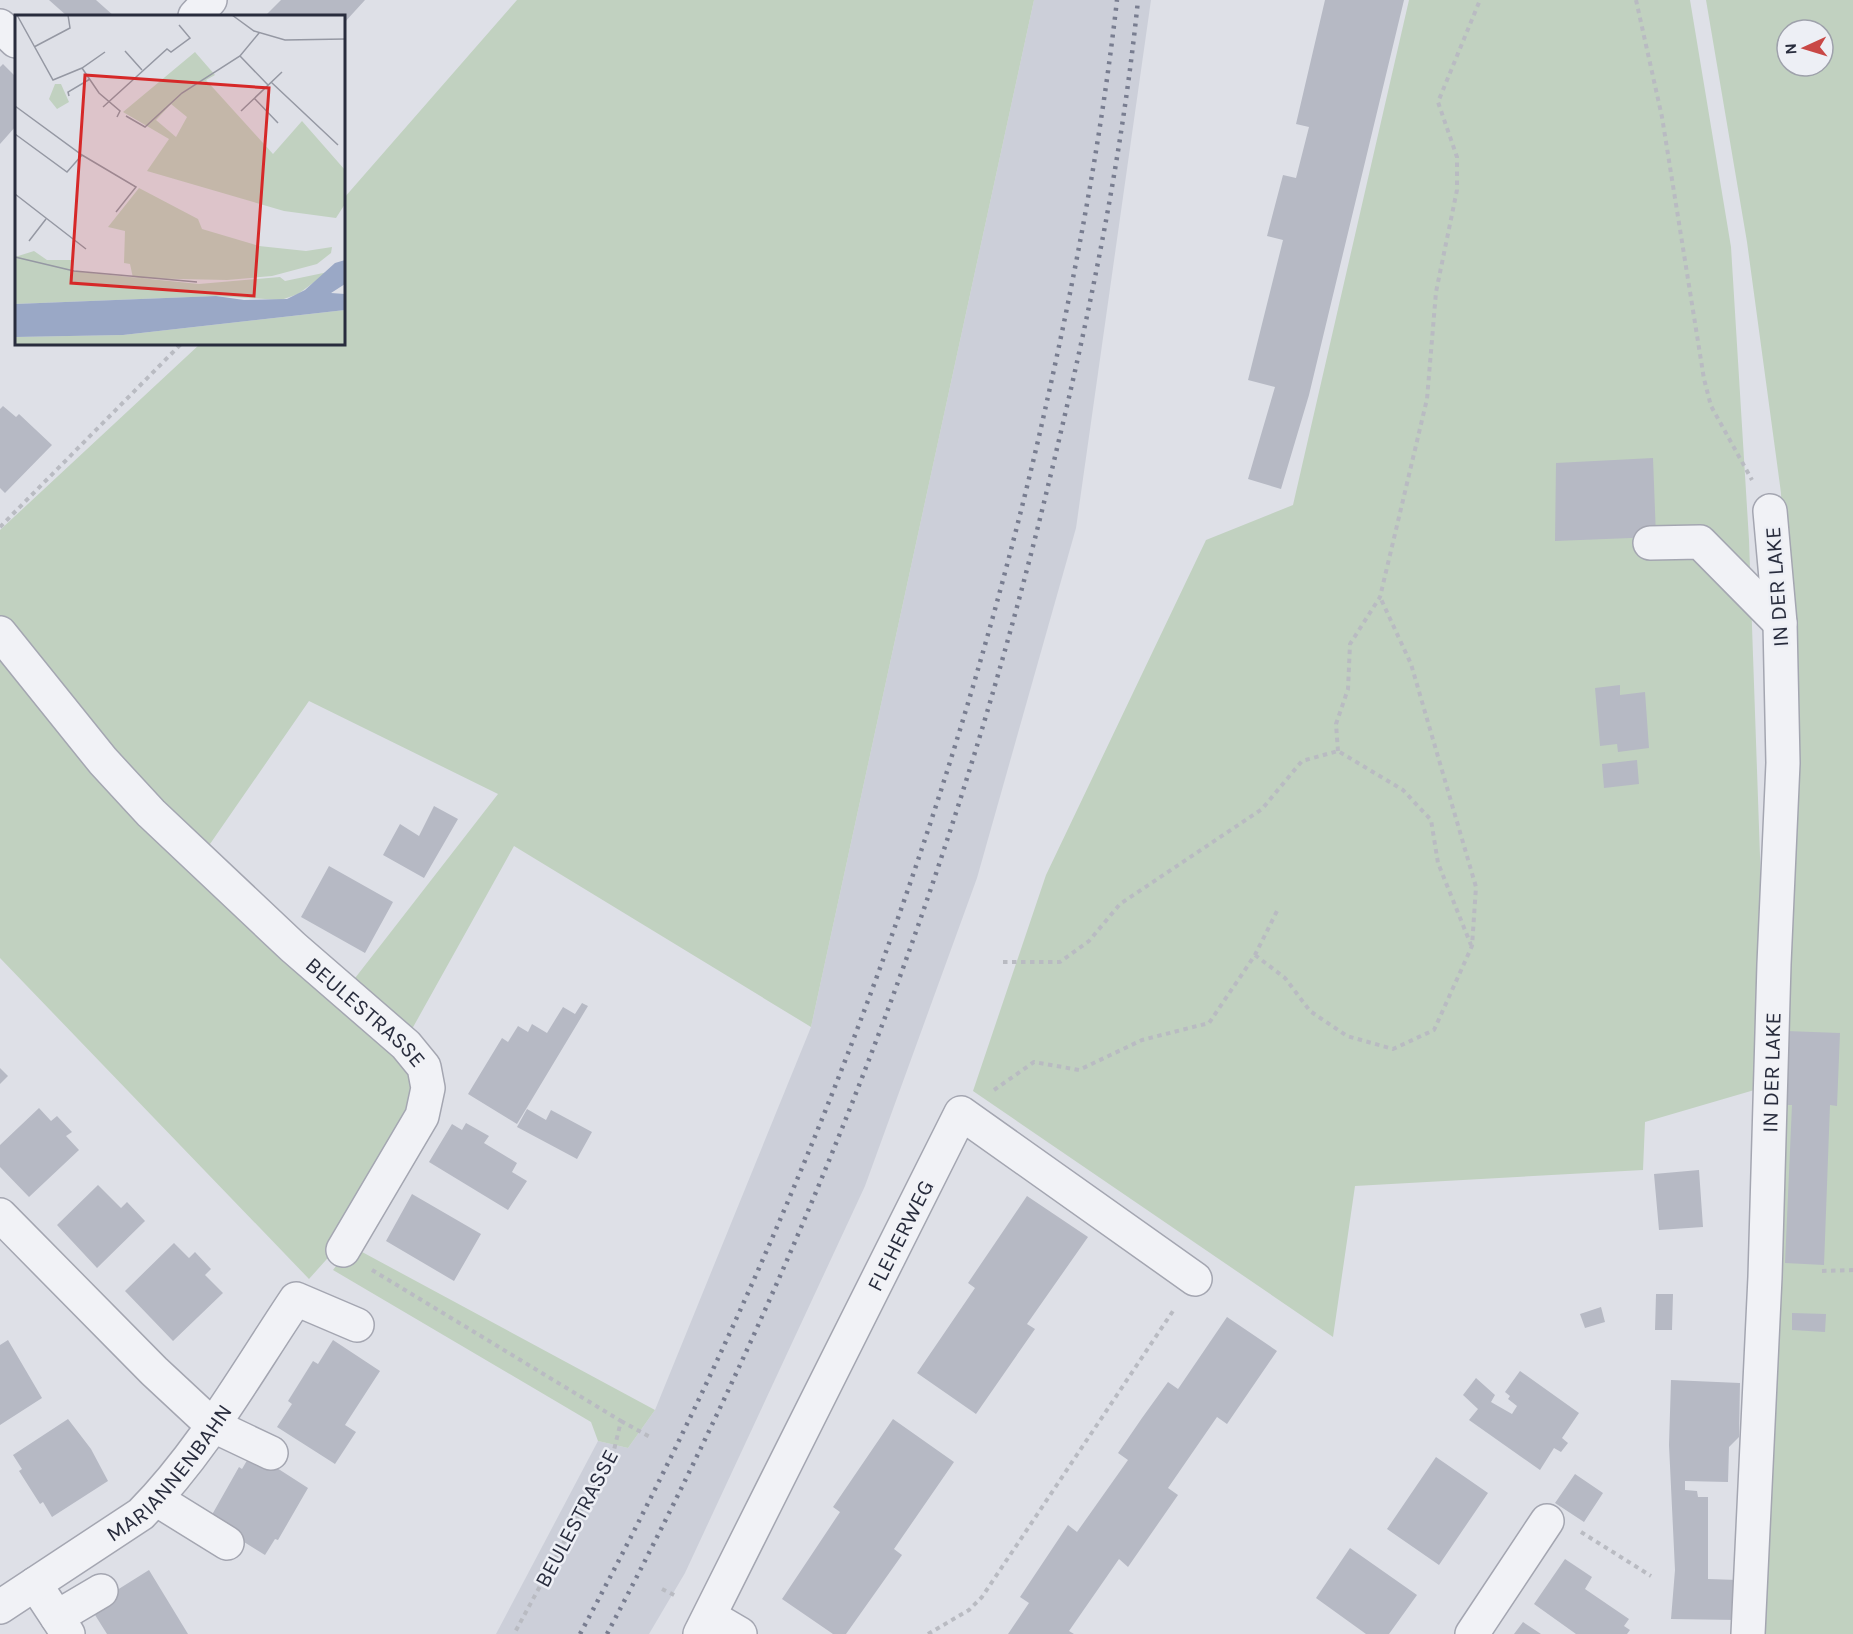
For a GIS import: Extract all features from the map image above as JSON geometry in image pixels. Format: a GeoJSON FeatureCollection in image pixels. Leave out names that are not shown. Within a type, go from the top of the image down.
{"type":"FeatureCollection","features":[{"type":"Feature","properties":{"kind":"street"},"geometry":{"type":"LineString","coordinates":[[196,15],[210,0]]}},
{"type":"Feature","properties":{"kind":"street"},"geometry":{"type":"LineString","coordinates":[[0,26],[15,40]]}},
{"type":"Feature","properties":{"kind":"street","name":"IN DER LAKE"},"geometry":{"type":"LineString","coordinates":[[1748,1634],[1765,1277],[1774,964],[1783,763],[1780,623],[1770,511]]}},
{"type":"Feature","properties":{"kind":"street"},"geometry":{"type":"LineString","coordinates":[[1650,543],[1701,542],[1780,623]]}},
{"type":"Feature","properties":{"kind":"street","name":"BEULESTRASSE"},"geometry":{"type":"LineString","coordinates":[[0,633],[103,761],[151,813],[293,947],[406,1045],[424,1067],[429,1088],[422,1116],[343,1250]]}},
{"type":"Feature","properties":{"kind":"street"},"geometry":{"type":"LineString","coordinates":[[961,1113],[1195,1279]]}},
{"type":"Feature","properties":{"kind":"street","name":"FLEHERWEG"},"geometry":{"type":"LineString","coordinates":[[740,1634],[706,1625],[961,1113]]}},
{"type":"Feature","properties":{"kind":"street"},"geometry":{"type":"LineString","coordinates":[[0,1215],[212,1425],[271,1453]]}},
{"type":"Feature","properties":{"kind":"street","name":"MARIANNENBAHN"},"geometry":{"type":"LineString","coordinates":[[0,1607],[141,1514],[156,1499],[184,1466],[296,1299],[357,1325]]}},
{"type":"Feature","properties":{"kind":"street"},"geometry":{"type":"LineString","coordinates":[[156,1499],[227,1543]]}},
{"type":"Feature","properties":{"kind":"street"},"geometry":{"type":"LineString","coordinates":[[1472,1634],[1547,1521]]}},
{"type":"Feature","properties":{"kind":"street"},"geometry":{"type":"LineString","coordinates":[[35,1584],[63,1626],[101,1591]]}},
{"type":"Feature","properties":{"kind":"path"},"geometry":{"type":"LineString","coordinates":[[1338,751],[1336,724],[1348,689],[1350,644],[1380,597],[1427,399],[1436,292],[1457,190],[1457,157],[1438,102],[1480,0]]}},
{"type":"Feature","properties":{"kind":"path"},"geometry":{"type":"LineString","coordinates":[[1636,0],[1662,117],[1709,397],[1726,436],[1770,511]]}},
{"type":"Feature","properties":{"kind":"path"},"geometry":{"type":"LineString","coordinates":[[0,527],[180,345]]}},
{"type":"Feature","properties":{"kind":"path"},"geometry":{"type":"LineString","coordinates":[[1255,956],[1285,978],[1310,1011],[1347,1036],[1393,1048],[1434,1030],[1472,946],[1476,887],[1411,664],[1380,597]]}},
{"type":"Feature","properties":{"kind":"path"},"geometry":{"type":"LineString","coordinates":[[1003,962],[1060,962],[1089,941],[1120,904],[1262,809],[1302,761],[1338,751],[1403,790],[1431,820],[1438,862],[1472,946]]}},
{"type":"Feature","properties":{"kind":"path"},"geometry":{"type":"LineString","coordinates":[[961,1113],[1034,1062],[1079,1070],[1142,1040],[1209,1023],[1255,956],[1277,910]]}},
{"type":"Feature","properties":{"kind":"path","name":"BEULESTRASSE"},"geometry":{"type":"LineString","coordinates":[[343,1250],[379,1275],[621,1421],[614,1450],[514,1634]]}},
{"type":"Feature","properties":{"kind":"path"},"geometry":{"type":"LineString","coordinates":[[1822,1271],[1853,1270]]}},
{"type":"Feature","properties":{"kind":"path"},"geometry":{"type":"LineString","coordinates":[[928,1634],[969,1610],[982,1597],[1195,1279]]}},
{"type":"Feature","properties":{"kind":"path"},"geometry":{"type":"LineString","coordinates":[[621,1421],[650,1437]]}},
{"type":"Feature","properties":{"kind":"path"},"geometry":{"type":"LineString","coordinates":[[1547,1521],[1552,1512],[1651,1576]]}},
{"type":"Feature","properties":{"kind":"path"},"geometry":{"type":"LineString","coordinates":[[663,1589],[682,1600]]}},
{"type":"Feature","properties":{"kind":"shaded area"},"geometry":{"type":"Polygon","coordinates":[[[1034,0],[1151,0],[1076,528],[977,878],[865,1186],[685,1573],[649,1634],[496,1634],[598,1441],[628,1448],[655,1410],[811,1027],[1034,0]]]}},
{"type":"Feature","properties":{"kind":"green space"},"geometry":{"type":"Polygon","coordinates":[[[517,0],[1034,0],[811,1027],[514,846],[402,1047],[423,1077],[343,1241],[309,1279],[0,958],[0,530],[199,345],[345,345],[345,197],[517,0]],[[309,701],[201,857],[352,982],[498,794],[309,701]]]}},
{"type":"Feature","properties":{"kind":"green space"},"geometry":{"type":"Polygon","coordinates":[[[1409,0],[1690,0],[1731,247],[1749,540],[1768,1086],[1645,1122],[1643,1170],[1355,1186],[1333,1337],[973,1091],[1046,875],[1206,540],[1293,505],[1409,0]]]}},
{"type":"Feature","properties":{"kind":"green space"},"geometry":{"type":"Polygon","coordinates":[[[1706,0],[1853,0],[1853,1634],[1750,1634],[1789,765],[1781,493],[1747,242],[1706,0]]]}},
{"type":"Feature","properties":{"kind":"green space"},"geometry":{"type":"Polygon","coordinates":[[[351,1246],[655,1410],[628,1448],[598,1441],[591,1422],[333,1270],[351,1246]]]}},
{"type":"Feature","properties":{"kind":"building"},"geometry":{"type":"Polygon","coordinates":[[[49,0],[96,0],[113,15],[66,15],[49,0]]]}},
{"type":"Feature","properties":{"kind":"building"},"geometry":{"type":"Polygon","coordinates":[[[281,0],[365,0],[345,22],[345,15],[266,15],[281,0]]]}},
{"type":"Feature","properties":{"kind":"building"},"geometry":{"type":"Polygon","coordinates":[[[1325,0],[1404,0],[1309,395],[1281,489],[1248,479],[1275,387],[1248,380],[1283,240],[1267,236],[1283,175],[1296,178],[1309,127],[1296,124],[1325,0]]]}},
{"type":"Feature","properties":{"kind":"building"},"geometry":{"type":"Polygon","coordinates":[[[3,64],[15,76],[15,127],[0,144],[0,67],[3,64]]]}},
{"type":"Feature","properties":{"kind":"building"},"geometry":{"type":"Polygon","coordinates":[[[3,406],[16,417],[19,414],[52,445],[5,493],[0,488],[0,409],[3,406]]]}},
{"type":"Feature","properties":{"kind":"building"},"geometry":{"type":"Polygon","coordinates":[[[1653,458],[1656,537],[1555,541],[1556,463],[1653,458]]]}},
{"type":"Feature","properties":{"kind":"building"},"geometry":{"type":"Polygon","coordinates":[[[1620,685],[1620,695],[1645,692],[1649,748],[1618,752],[1617,744],[1600,746],[1595,688],[1620,685]]]}},
{"type":"Feature","properties":{"kind":"building"},"geometry":{"type":"Polygon","coordinates":[[[1637,760],[1639,784],[1604,788],[1602,764],[1637,760]]]}},
{"type":"Feature","properties":{"kind":"building"},"geometry":{"type":"Polygon","coordinates":[[[434,806],[458,819],[424,878],[383,855],[400,824],[419,836],[434,806]]]}},
{"type":"Feature","properties":{"kind":"building"},"geometry":{"type":"Polygon","coordinates":[[[329,866],[393,902],[365,953],[301,917],[329,866]]]}},
{"type":"Feature","properties":{"kind":"building"},"geometry":{"type":"Polygon","coordinates":[[[582,1003],[588,1006],[517,1124],[468,1094],[502,1038],[508,1042],[518,1026],[528,1032],[532,1024],[547,1033],[563,1007],[575,1014],[582,1003]]]}},
{"type":"Feature","properties":{"kind":"building"},"geometry":{"type":"Polygon","coordinates":[[[1786,1031],[1840,1033],[1837,1106],[1830,1105],[1824,1265],[1785,1263],[1792,1105],[1783,1105],[1786,1031]]]}},
{"type":"Feature","properties":{"kind":"building"},"geometry":{"type":"Polygon","coordinates":[[[0,1068],[8,1076],[0,1084],[0,1068]]]}},
{"type":"Feature","properties":{"kind":"building"},"geometry":{"type":"Polygon","coordinates":[[[39,1108],[51,1121],[57,1116],[72,1132],[66,1136],[79,1150],[29,1197],[0,1167],[0,1145],[39,1108]]]}},
{"type":"Feature","properties":{"kind":"building"},"geometry":{"type":"Polygon","coordinates":[[[527,1109],[546,1120],[551,1110],[592,1132],[577,1159],[517,1127],[527,1109]]]}},
{"type":"Feature","properties":{"kind":"building"},"geometry":{"type":"Polygon","coordinates":[[[466,1123],[489,1136],[484,1143],[517,1163],[512,1172],[527,1181],[508,1210],[429,1162],[452,1124],[462,1130],[466,1123]]]}},
{"type":"Feature","properties":{"kind":"building"},"geometry":{"type":"Polygon","coordinates":[[[1699,1170],[1703,1227],[1659,1230],[1654,1174],[1699,1170]]]}},
{"type":"Feature","properties":{"kind":"building"},"geometry":{"type":"Polygon","coordinates":[[[98,1185],[121,1208],[127,1202],[145,1221],[97,1268],[57,1225],[98,1185]]]}},
{"type":"Feature","properties":{"kind":"building"},"geometry":{"type":"Polygon","coordinates":[[[412,1194],[481,1234],[454,1281],[386,1241],[412,1194]]]}},
{"type":"Feature","properties":{"kind":"building"},"geometry":{"type":"Polygon","coordinates":[[[1027,1196],[1088,1237],[1027,1324],[1035,1329],[976,1414],[917,1373],[975,1288],[968,1283],[1027,1196]]]}},
{"type":"Feature","properties":{"kind":"building"},"geometry":{"type":"Polygon","coordinates":[[[174,1243],[189,1258],[195,1252],[211,1269],[205,1275],[223,1293],[173,1341],[125,1291],[174,1243]]]}},
{"type":"Feature","properties":{"kind":"building"},"geometry":{"type":"Polygon","coordinates":[[[1656,1294],[1673,1294],[1672,1330],[1655,1330],[1656,1294]]]}},
{"type":"Feature","properties":{"kind":"building"},"geometry":{"type":"Polygon","coordinates":[[[1601,1307],[1605,1322],[1585,1328],[1580,1314],[1601,1307]]]}},
{"type":"Feature","properties":{"kind":"building"},"geometry":{"type":"Polygon","coordinates":[[[1792,1313],[1826,1314],[1825,1332],[1792,1330],[1792,1313]]]}},
{"type":"Feature","properties":{"kind":"building"},"geometry":{"type":"Polygon","coordinates":[[[1227,1317],[1277,1351],[1227,1424],[1217,1417],[1168,1488],[1178,1495],[1128,1567],[1119,1559],[1069,1631],[1074,1634],[1008,1634],[1029,1603],[1020,1597],[1068,1525],[1077,1532],[1128,1460],[1118,1453],[1142,1418],[1168,1382],[1178,1389],[1227,1317]]]}},
{"type":"Feature","properties":{"kind":"building"},"geometry":{"type":"Polygon","coordinates":[[[8,1340],[42,1398],[0,1425],[0,1345],[8,1340]]]}},
{"type":"Feature","properties":{"kind":"building"},"geometry":{"type":"Polygon","coordinates":[[[333,1340],[380,1371],[345,1425],[356,1432],[335,1464],[277,1427],[292,1404],[288,1401],[313,1361],[318,1364],[333,1340]]]}},
{"type":"Feature","properties":{"kind":"building"},"geometry":{"type":"Polygon","coordinates":[[[1520,1371],[1579,1413],[1562,1438],[1568,1443],[1561,1452],[1554,1448],[1540,1470],[1469,1420],[1478,1409],[1463,1395],[1476,1378],[1495,1395],[1491,1402],[1512,1414],[1517,1406],[1508,1399],[1510,1396],[1505,1392],[1520,1371]]]}},
{"type":"Feature","properties":{"kind":"building"},"geometry":{"type":"Polygon","coordinates":[[[1671,1380],[1740,1383],[1739,1437],[1729,1447],[1728,1482],[1685,1481],[1685,1490],[1697,1491],[1698,1497],[1708,1497],[1708,1579],[1738,1580],[1739,1620],[1671,1619],[1675,1570],[1669,1445],[1671,1380]]]}},
{"type":"Feature","properties":{"kind":"building"},"geometry":{"type":"Polygon","coordinates":[[[68,1419],[91,1449],[108,1481],[52,1517],[43,1502],[40,1504],[19,1471],[22,1469],[13,1455],[68,1419]]]}},
{"type":"Feature","properties":{"kind":"building"},"geometry":{"type":"Polygon","coordinates":[[[893,1419],[954,1462],[894,1549],[902,1555],[846,1634],[833,1634],[782,1599],[840,1512],[833,1507],[893,1419]]]}},
{"type":"Feature","properties":{"kind":"building"},"geometry":{"type":"Polygon","coordinates":[[[252,1452],[308,1488],[278,1540],[275,1539],[265,1555],[209,1520],[239,1467],[242,1469],[252,1452]]]}},
{"type":"Feature","properties":{"kind":"building"},"geometry":{"type":"Polygon","coordinates":[[[1436,1457],[1488,1493],[1439,1565],[1387,1529],[1436,1457]]]}},
{"type":"Feature","properties":{"kind":"building"},"geometry":{"type":"Polygon","coordinates":[[[1575,1474],[1603,1493],[1584,1522],[1555,1503],[1575,1474]]]}},
{"type":"Feature","properties":{"kind":"building"},"geometry":{"type":"Polygon","coordinates":[[[1350,1548],[1417,1595],[1389,1634],[1366,1634],[1316,1598],[1350,1548]]]}},
{"type":"Feature","properties":{"kind":"building"},"geometry":{"type":"Polygon","coordinates":[[[1565,1559],[1592,1577],[1585,1589],[1629,1619],[1624,1626],[1630,1630],[1627,1634],[1576,1634],[1534,1604],[1565,1559]]]}},
{"type":"Feature","properties":{"kind":"building"},"geometry":{"type":"Polygon","coordinates":[[[149,1570],[188,1634],[107,1634],[90,1607],[149,1570]]]}},
{"type":"Feature","properties":{"kind":"building"},"geometry":{"type":"Polygon","coordinates":[[[1523,1622],[1541,1634],[1514,1634],[1523,1622]]]}},
{"type":"Feature","properties":{"kind":"railway"},"geometry":{"type":"LineString","coordinates":[[580,1634],[654,1492],[723,1348],[788,1202],[848,1054],[903,905],[953,753],[998,600],[1050,390],[1093,168],[1117,0]]}},
{"type":"Feature","properties":{"kind":"railway"},"geometry":{"type":"LineString","coordinates":[[607,1634],[680,1491],[748,1347],[812,1201],[871,1054],[925,905],[974,754],[1019,600],[1058,444],[1106,223],[1124,112],[1138,0]]}}]}
